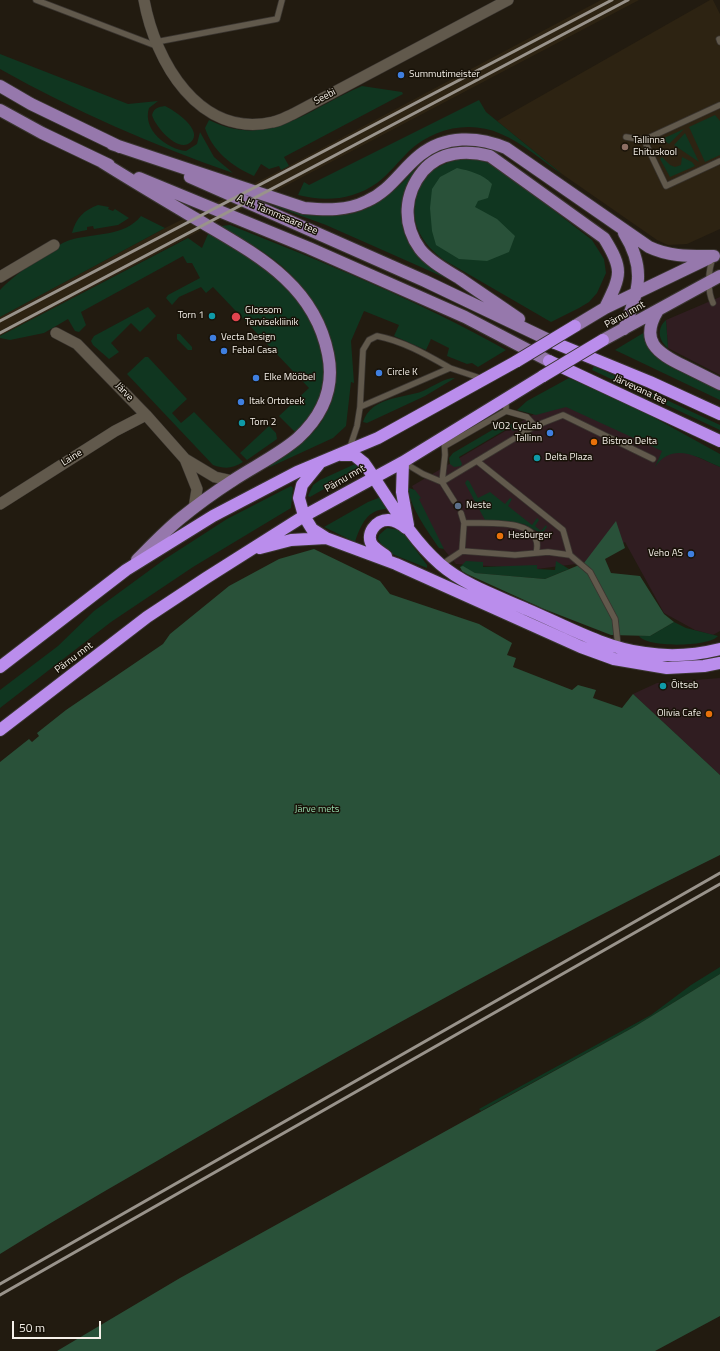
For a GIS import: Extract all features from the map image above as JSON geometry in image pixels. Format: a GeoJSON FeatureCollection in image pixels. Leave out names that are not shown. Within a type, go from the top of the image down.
{"type":"FeatureCollection","features":[{"type":"Feature","properties":{"kind":"highway","name":"Pärnu mnt"},"geometry":{"type":"LineString","coordinates":[[0,666],[126,570],[213,516],[257,492],[323,461],[378,438],[486,380],[575,326]]}},
{"type":"Feature","properties":{"kind":"highway","name":"Pärnu mnt"},"geometry":{"type":"LineString","coordinates":[[0,730],[147,617],[248,551],[304,516],[402,462],[444,441],[506,405],[542,376],[603,340]]}},
{"type":"Feature","properties":{"kind":"highway","name":"Järvevana tee"},"geometry":{"type":"LineString","coordinates":[[555,343],[650,382],[720,414]]}},
{"type":"Feature","properties":{"kind":"highway","name":"Järvevana tee"},"geometry":{"type":"LineString","coordinates":[[549,361],[720,441]]}},
{"type":"Feature","properties":{"kind":"highway"},"geometry":{"type":"LineString","coordinates":[[345,453],[354,455],[364,463],[408,530],[441,565],[456,576],[502,598],[618,646],[644,653],[678,656],[720,649]]}},
{"type":"Feature","properties":{"kind":"highway"},"geometry":{"type":"LineString","coordinates":[[323,461],[302,485],[300,498],[304,516],[312,529],[326,538],[396,564],[581,647],[614,659],[667,668],[704,666],[720,663]]}},
{"type":"Feature","properties":{"kind":"highway"},"geometry":{"type":"LineString","coordinates":[[402,462],[403,501],[408,530]]}},
{"type":"Feature","properties":{"kind":"highway"},"geometry":{"type":"LineString","coordinates":[[396,564],[373,546],[370,537],[371,531],[378,523],[389,520],[397,522],[408,530]]}},
{"type":"Feature","properties":{"kind":"highway"},"geometry":{"type":"LineString","coordinates":[[248,551],[291,540],[326,538]]}},
{"type":"Feature","properties":{"kind":"main road","name":"A. H. Tammsaare tee"},"geometry":{"type":"LineString","coordinates":[[0,86],[31,104],[112,144],[337,241],[555,343]]}},
{"type":"Feature","properties":{"kind":"main road","name":"A. H. Tammsaare tee"},"geometry":{"type":"LineString","coordinates":[[0,110],[42,133],[102,162],[316,251],[465,317],[549,361]]}},
{"type":"Feature","properties":{"kind":"main road"},"geometry":{"type":"LineString","coordinates":[[112,144],[304,208],[328,210],[349,208],[367,201],[386,190],[420,156],[434,147],[450,141],[470,138],[490,141],[506,148],[622,230],[649,247],[662,253],[677,256],[717,254]]}},
{"type":"Feature","properties":{"kind":"main road"},"geometry":{"type":"LineString","coordinates":[[555,343],[439,266],[420,249],[410,229],[407,210],[412,189],[417,179],[428,166],[442,157],[456,153],[474,152],[490,156],[604,238],[615,256],[619,270],[617,283],[605,308]]}},
{"type":"Feature","properties":{"kind":"main road"},"geometry":{"type":"LineString","coordinates":[[102,162],[241,245],[284,276],[303,296],[317,321],[326,342],[330,363],[330,385],[322,408],[311,425],[297,439],[233,481],[181,518],[126,570]]}},
{"type":"Feature","properties":{"kind":"main road"},"geometry":{"type":"LineString","coordinates":[[622,230],[633,247],[638,262],[637,292],[624,329]]}},
{"type":"Feature","properties":{"kind":"main road","name":"Pärnu mnt"},"geometry":{"type":"LineString","coordinates":[[575,326],[605,308],[717,254]]}},
{"type":"Feature","properties":{"kind":"main road","name":"Pärnu mnt"},"geometry":{"type":"LineString","coordinates":[[603,340],[715,279]]}},
{"type":"Feature","properties":{"kind":"main road"},"geometry":{"type":"LineString","coordinates":[[658,310],[650,327],[652,343],[658,351],[667,358],[720,384]]}},
{"type":"Feature","properties":{"kind":"street","name":"Seebi"},"geometry":{"type":"LineString","coordinates":[[144,0],[158,45],[180,86],[206,111],[228,120],[250,125],[273,122],[292,114],[508,0]]}},
{"type":"Feature","properties":{"kind":"street"},"geometry":{"type":"LineString","coordinates":[[0,277],[54,245]]}},
{"type":"Feature","properties":{"kind":"street","name":"Järve"},"geometry":{"type":"LineString","coordinates":[[56,333],[77,344],[146,415],[185,459],[215,477],[233,481]]}},
{"type":"Feature","properties":{"kind":"street","name":"Laine"},"geometry":{"type":"LineString","coordinates":[[0,504],[115,431],[146,415]]}},
{"type":"Feature","properties":{"kind":"street","name":"Järve"},"geometry":{"type":"LineString","coordinates":[[185,459],[197,489],[194,508]]}},
{"type":"Feature","properties":{"kind":"lane"},"geometry":{"type":"LineString","coordinates":[[36,0],[158,45],[277,19],[282,0]]}},
{"type":"Feature","properties":{"kind":"lane"},"geometry":{"type":"LineString","coordinates":[[626,137],[644,140],[720,105]]}},
{"type":"Feature","properties":{"kind":"lane"},"geometry":{"type":"LineString","coordinates":[[644,140],[666,186],[720,161]]}},
{"type":"Feature","properties":{"kind":"lane"},"geometry":{"type":"LineString","coordinates":[[713,303],[709,295],[715,279],[710,267],[717,254]]}},
{"type":"Feature","properties":{"kind":"lane"},"geometry":{"type":"LineString","coordinates":[[345,453],[357,426],[360,407],[363,350],[369,340],[377,336],[388,338],[416,350],[450,368],[486,380]]}},
{"type":"Feature","properties":{"kind":"lane"},"geometry":{"type":"LineString","coordinates":[[360,407],[450,368]]}},
{"type":"Feature","properties":{"kind":"lane"},"geometry":{"type":"LineString","coordinates":[[506,405],[527,417],[535,426]]}},
{"type":"Feature","properties":{"kind":"lane"},"geometry":{"type":"LineString","coordinates":[[442,482],[535,426],[563,415],[653,459]]}},
{"type":"Feature","properties":{"kind":"lane"},"geometry":{"type":"LineString","coordinates":[[444,441],[442,482],[454,501]]}},
{"type":"Feature","properties":{"kind":"lane"},"geometry":{"type":"LineString","coordinates":[[477,461],[563,530],[570,555]]}},
{"type":"Feature","properties":{"kind":"lane"},"geometry":{"type":"LineString","coordinates":[[402,462],[422,474],[442,482]]}},
{"type":"Feature","properties":{"kind":"lane"},"geometry":{"type":"LineString","coordinates":[[461,513],[464,523],[462,551]]}},
{"type":"Feature","properties":{"kind":"lane"},"geometry":{"type":"LineString","coordinates":[[464,523],[522,526],[532,531],[537,539],[538,546],[536,553]]}},
{"type":"Feature","properties":{"kind":"lane"},"geometry":{"type":"LineString","coordinates":[[441,565],[462,551],[515,555],[548,552],[570,555],[590,572],[594,578],[615,619],[618,646]]}},
{"type":"Feature","properties":{"kind":"shaded area"},"geometry":{"type":"Polygon","coordinates":[[[601,0],[639,0],[0,336],[0,317],[165,228],[281,170],[601,0]]]}},
{"type":"Feature","properties":{"kind":"shaded area","name":"Tallinna Ehituskool"},"geometry":{"type":"Polygon","coordinates":[[[710,0],[713,0],[720,14],[720,229],[687,244],[668,245],[657,240],[562,174],[497,121],[710,0]]]}},
{"type":"Feature","properties":{"kind":"shaded area"},"geometry":{"type":"Polygon","coordinates":[[[720,297],[720,375],[668,348],[666,320],[720,297]]]}},
{"type":"Feature","properties":{"kind":"shaded area"},"geometry":{"type":"Polygon","coordinates":[[[563,397],[720,467],[720,631],[713,635],[695,630],[664,613],[625,542],[584,563],[537,569],[456,564],[441,546],[412,486],[563,397]]]}},
{"type":"Feature","properties":{"kind":"shaded area"},"geometry":{"type":"Polygon","coordinates":[[[720,678],[720,775],[633,694],[657,683],[720,678]]]}},
{"type":"Feature","properties":{"kind":"green space"},"geometry":{"type":"Polygon","coordinates":[[[0,54],[128,104],[158,101],[149,108],[148,116],[149,124],[158,137],[171,147],[186,151],[197,144],[200,132],[214,157],[233,173],[143,139],[57,99],[0,69],[0,54]]]}},
{"type":"Feature","properties":{"kind":"green space"},"geometry":{"type":"Polygon","coordinates":[[[362,86],[402,92],[403,94],[284,157],[289,166],[281,170],[279,166],[269,169],[261,164],[254,176],[238,168],[218,151],[208,137],[205,128],[209,120],[231,128],[251,130],[270,128],[306,114],[362,86]]]}},
{"type":"Feature","properties":{"kind":"green space"},"geometry":{"type":"Polygon","coordinates":[[[479,100],[486,112],[562,174],[525,147],[501,134],[489,130],[465,127],[441,132],[419,143],[377,183],[368,189],[349,196],[329,199],[298,195],[304,182],[309,185],[479,100]]]}},
{"type":"Feature","properties":{"kind":"green space"},"geometry":{"type":"Polygon","coordinates":[[[165,106],[181,116],[191,126],[194,132],[194,137],[191,142],[186,145],[174,142],[162,132],[152,115],[157,108],[165,106]]]}},
{"type":"Feature","properties":{"kind":"green space"},"geometry":{"type":"Polygon","coordinates":[[[715,115],[720,121],[720,155],[705,162],[689,127],[715,115]]]}},
{"type":"Feature","properties":{"kind":"green space"},"geometry":{"type":"Polygon","coordinates":[[[684,129],[669,144],[662,139],[684,129]]]}},
{"type":"Feature","properties":{"kind":"green space"},"geometry":{"type":"Polygon","coordinates":[[[685,133],[699,162],[674,145],[685,133]]]}},
{"type":"Feature","properties":{"kind":"green space"},"geometry":{"type":"Polygon","coordinates":[[[662,157],[670,165],[675,167],[681,165],[682,157],[692,162],[695,166],[670,177],[660,159],[662,157]]]}},
{"type":"Feature","properties":{"kind":"green space"},"geometry":{"type":"Polygon","coordinates":[[[463,158],[479,160],[495,165],[592,240],[604,259],[606,273],[597,293],[589,302],[551,322],[444,260],[429,247],[419,232],[416,223],[414,214],[417,194],[421,185],[432,171],[443,165],[463,158]]]}},
{"type":"Feature","properties":{"kind":"green space"},"geometry":{"type":"Polygon","coordinates":[[[457,168],[480,175],[492,184],[488,198],[478,201],[475,207],[497,219],[515,236],[509,252],[487,261],[459,259],[436,245],[432,231],[430,208],[432,189],[440,177],[457,168]]]}},
{"type":"Feature","properties":{"kind":"green space"},"geometry":{"type":"Polygon","coordinates":[[[417,170],[406,189],[403,200],[401,211],[404,232],[409,243],[419,256],[457,283],[326,225],[274,206],[278,204],[332,215],[356,213],[377,203],[387,196],[413,171],[417,170]]]}},
{"type":"Feature","properties":{"kind":"green space"},"geometry":{"type":"Polygon","coordinates":[[[98,205],[109,207],[108,209],[113,211],[115,209],[129,218],[118,225],[94,229],[93,226],[87,227],[87,230],[72,233],[81,215],[98,205]]]}},
{"type":"Feature","properties":{"kind":"green space"},"geometry":{"type":"Polygon","coordinates":[[[141,216],[165,228],[0,317],[0,290],[33,262],[54,248],[70,240],[126,228],[141,216]]]}},
{"type":"Feature","properties":{"kind":"green space"},"geometry":{"type":"Polygon","coordinates":[[[230,225],[404,298],[506,350],[478,367],[472,363],[467,364],[447,356],[449,348],[431,339],[426,350],[394,336],[399,325],[364,311],[351,341],[354,383],[351,382],[346,426],[333,438],[270,467],[268,465],[303,441],[320,424],[331,404],[336,383],[336,361],[331,340],[323,320],[312,300],[283,267],[270,256],[224,230],[221,226],[230,225]]]}},
{"type":"Feature","properties":{"kind":"green space"},"geometry":{"type":"Polygon","coordinates":[[[208,234],[225,241],[279,280],[291,291],[303,306],[312,324],[319,343],[323,362],[323,382],[319,400],[309,417],[295,432],[279,416],[309,388],[213,287],[206,293],[201,287],[179,297],[172,305],[166,298],[168,295],[200,278],[192,263],[187,263],[183,256],[81,312],[86,325],[79,332],[75,331],[68,319],[44,333],[10,340],[0,338],[0,336],[188,238],[202,248],[208,234]]]}},
{"type":"Feature","properties":{"kind":"green space"},"geometry":{"type":"Polygon","coordinates":[[[148,307],[156,316],[140,332],[131,323],[111,343],[119,352],[109,359],[93,345],[91,341],[94,336],[148,307]]]}},
{"type":"Feature","properties":{"kind":"green space"},"geometry":{"type":"Polygon","coordinates":[[[666,320],[668,348],[662,342],[660,335],[661,327],[666,320]]]}},
{"type":"Feature","properties":{"kind":"green space"},"geometry":{"type":"Polygon","coordinates":[[[645,332],[645,336],[720,389],[720,400],[615,350],[645,332]]]}},
{"type":"Feature","properties":{"kind":"green space"},"geometry":{"type":"Polygon","coordinates":[[[177,334],[180,334],[192,347],[192,350],[188,350],[177,339],[177,334]]]}},
{"type":"Feature","properties":{"kind":"green space"},"geometry":{"type":"Polygon","coordinates":[[[145,357],[148,357],[187,399],[172,413],[181,423],[194,412],[243,462],[228,468],[213,465],[127,374],[145,357]]]}},
{"type":"Feature","properties":{"kind":"green space"},"geometry":{"type":"Polygon","coordinates":[[[594,366],[720,425],[720,430],[592,370],[594,366]]]}},
{"type":"Feature","properties":{"kind":"green space"},"geometry":{"type":"Polygon","coordinates":[[[455,378],[425,396],[367,423],[363,422],[373,407],[380,403],[415,394],[443,381],[455,378]]]}},
{"type":"Feature","properties":{"kind":"green space"},"geometry":{"type":"Polygon","coordinates":[[[569,378],[633,406],[720,454],[720,467],[694,456],[677,453],[662,459],[655,467],[662,451],[566,407],[536,415],[517,410],[527,401],[569,378]]]}},
{"type":"Feature","properties":{"kind":"green space"},"geometry":{"type":"Polygon","coordinates":[[[512,424],[516,429],[513,431],[510,427],[459,457],[462,464],[461,466],[454,467],[450,464],[449,458],[453,453],[499,426],[512,424]]]}},
{"type":"Feature","properties":{"kind":"green space"},"geometry":{"type":"Polygon","coordinates":[[[269,426],[276,433],[277,439],[247,460],[240,453],[269,426]]]}},
{"type":"Feature","properties":{"kind":"green space"},"geometry":{"type":"Polygon","coordinates":[[[355,464],[362,467],[310,497],[308,496],[313,485],[320,480],[355,464]]]}},
{"type":"Feature","properties":{"kind":"green space"},"geometry":{"type":"Polygon","coordinates":[[[467,480],[478,498],[490,492],[505,504],[510,498],[512,499],[508,506],[532,525],[537,518],[539,520],[535,526],[541,531],[546,525],[547,527],[540,533],[524,524],[485,520],[465,483],[467,480]]]}},
{"type":"Feature","properties":{"kind":"green space"},"geometry":{"type":"Polygon","coordinates":[[[291,486],[293,488],[291,508],[193,567],[111,622],[0,708],[0,690],[58,646],[94,611],[165,559],[227,519],[291,486]]]}},
{"type":"Feature","properties":{"kind":"green space"},"geometry":{"type":"Polygon","coordinates":[[[409,488],[415,490],[421,498],[419,499],[444,549],[439,548],[420,519],[412,502],[409,488]]]}},
{"type":"Feature","properties":{"kind":"green space"},"geometry":{"type":"Polygon","coordinates":[[[381,497],[389,509],[376,511],[366,518],[355,542],[324,527],[368,502],[381,497]]]}},
{"type":"Feature","properties":{"kind":"green space"},"geometry":{"type":"Polygon","coordinates":[[[616,521],[625,548],[605,559],[611,573],[640,576],[664,614],[674,622],[650,636],[611,635],[544,609],[467,574],[462,571],[460,567],[463,566],[475,573],[545,579],[584,563],[616,521]]]}},
{"type":"Feature","properties":{"kind":"green space"},"geometry":{"type":"Polygon","coordinates":[[[387,528],[401,530],[427,565],[427,568],[392,554],[392,552],[382,545],[378,539],[379,535],[387,528]]]}},
{"type":"Feature","properties":{"kind":"green space","name":"Järve mets"},"geometry":{"type":"Polygon","coordinates":[[[314,549],[380,581],[390,594],[479,624],[512,643],[507,655],[516,658],[513,667],[572,690],[578,685],[596,690],[593,698],[622,708],[633,694],[720,775],[720,855],[591,920],[399,1023],[210,1130],[0,1254],[0,762],[29,739],[32,742],[39,736],[37,733],[66,710],[163,644],[170,634],[229,586],[279,559],[314,549]]]}},
{"type":"Feature","properties":{"kind":"green space"},"geometry":{"type":"Polygon","coordinates":[[[466,561],[483,562],[483,567],[537,565],[537,569],[555,570],[556,561],[569,569],[545,579],[475,573],[460,567],[466,561]]]}},
{"type":"Feature","properties":{"kind":"green space"},"geometry":{"type":"Polygon","coordinates":[[[674,622],[686,628],[718,636],[712,640],[678,645],[653,643],[644,640],[639,636],[650,636],[674,622]]]}},
{"type":"Feature","properties":{"kind":"green space"},"geometry":{"type":"Polygon","coordinates":[[[720,967],[720,974],[634,1027],[481,1111],[479,1109],[651,1015],[691,985],[720,967]]]}},
{"type":"Feature","properties":{"kind":"green space"},"geometry":{"type":"Polygon","coordinates":[[[720,974],[720,1316],[655,1351],[57,1351],[180,1278],[634,1027],[720,974]]]}},
{"type":"Feature","properties":{"kind":"railway"},"geometry":{"type":"LineString","coordinates":[[0,321],[612,0]]}},
{"type":"Feature","properties":{"kind":"railway"},"geometry":{"type":"LineString","coordinates":[[0,333],[628,0]]}},
{"type":"Feature","properties":{"kind":"railway"},"geometry":{"type":"LineString","coordinates":[[0,1284],[720,873]]}},
{"type":"Feature","properties":{"kind":"railway"},"geometry":{"type":"LineString","coordinates":[[0,1295],[720,884]]}},
{"type":"Feature","properties":{"kind":"place","name":"Summutimeister"},"geometry":{"type":"Point","coordinates":[401,75]}},
{"type":"Feature","properties":{"kind":"place","name":"Tallinna Ehituskool"},"geometry":{"type":"Point","coordinates":[625,147]}},
{"type":"Feature","properties":{"kind":"place","name":"Torn 1"},"geometry":{"type":"Point","coordinates":[212,316]}},
{"type":"Feature","properties":{"kind":"place","name":"Glossom Tervisekliinik"},"geometry":{"type":"Point","coordinates":[236,317]}},
{"type":"Feature","properties":{"kind":"place","name":"Vecta Design"},"geometry":{"type":"Point","coordinates":[213,338]}},
{"type":"Feature","properties":{"kind":"place","name":"Febal Casa"},"geometry":{"type":"Point","coordinates":[224,351]}},
{"type":"Feature","properties":{"kind":"place","name":"Circle K"},"geometry":{"type":"Point","coordinates":[379,373]}},
{"type":"Feature","properties":{"kind":"place","name":"Elke Mööbel"},"geometry":{"type":"Point","coordinates":[256,378]}},
{"type":"Feature","properties":{"kind":"place","name":"Itak Ortoteek"},"geometry":{"type":"Point","coordinates":[241,402]}},
{"type":"Feature","properties":{"kind":"place","name":"Torn 2"},"geometry":{"type":"Point","coordinates":[242,423]}},
{"type":"Feature","properties":{"kind":"place","name":"VO2 CycLab Tallinn"},"geometry":{"type":"Point","coordinates":[550,433]}},
{"type":"Feature","properties":{"kind":"place","name":"Bistroo Delta"},"geometry":{"type":"Point","coordinates":[594,442]}},
{"type":"Feature","properties":{"kind":"place","name":"Delta Plaza"},"geometry":{"type":"Point","coordinates":[537,458]}},
{"type":"Feature","properties":{"kind":"place","name":"Neste"},"geometry":{"type":"Point","coordinates":[458,506]}},
{"type":"Feature","properties":{"kind":"place","name":"Hesburger"},"geometry":{"type":"Point","coordinates":[500,536]}},
{"type":"Feature","properties":{"kind":"place","name":"Veho AS"},"geometry":{"type":"Point","coordinates":[691,554]}},
{"type":"Feature","properties":{"kind":"place","name":"Õitseb"},"geometry":{"type":"Point","coordinates":[663,686]}},
{"type":"Feature","properties":{"kind":"place","name":"Olivia Cafe"},"geometry":{"type":"Point","coordinates":[709,714]}}]}
